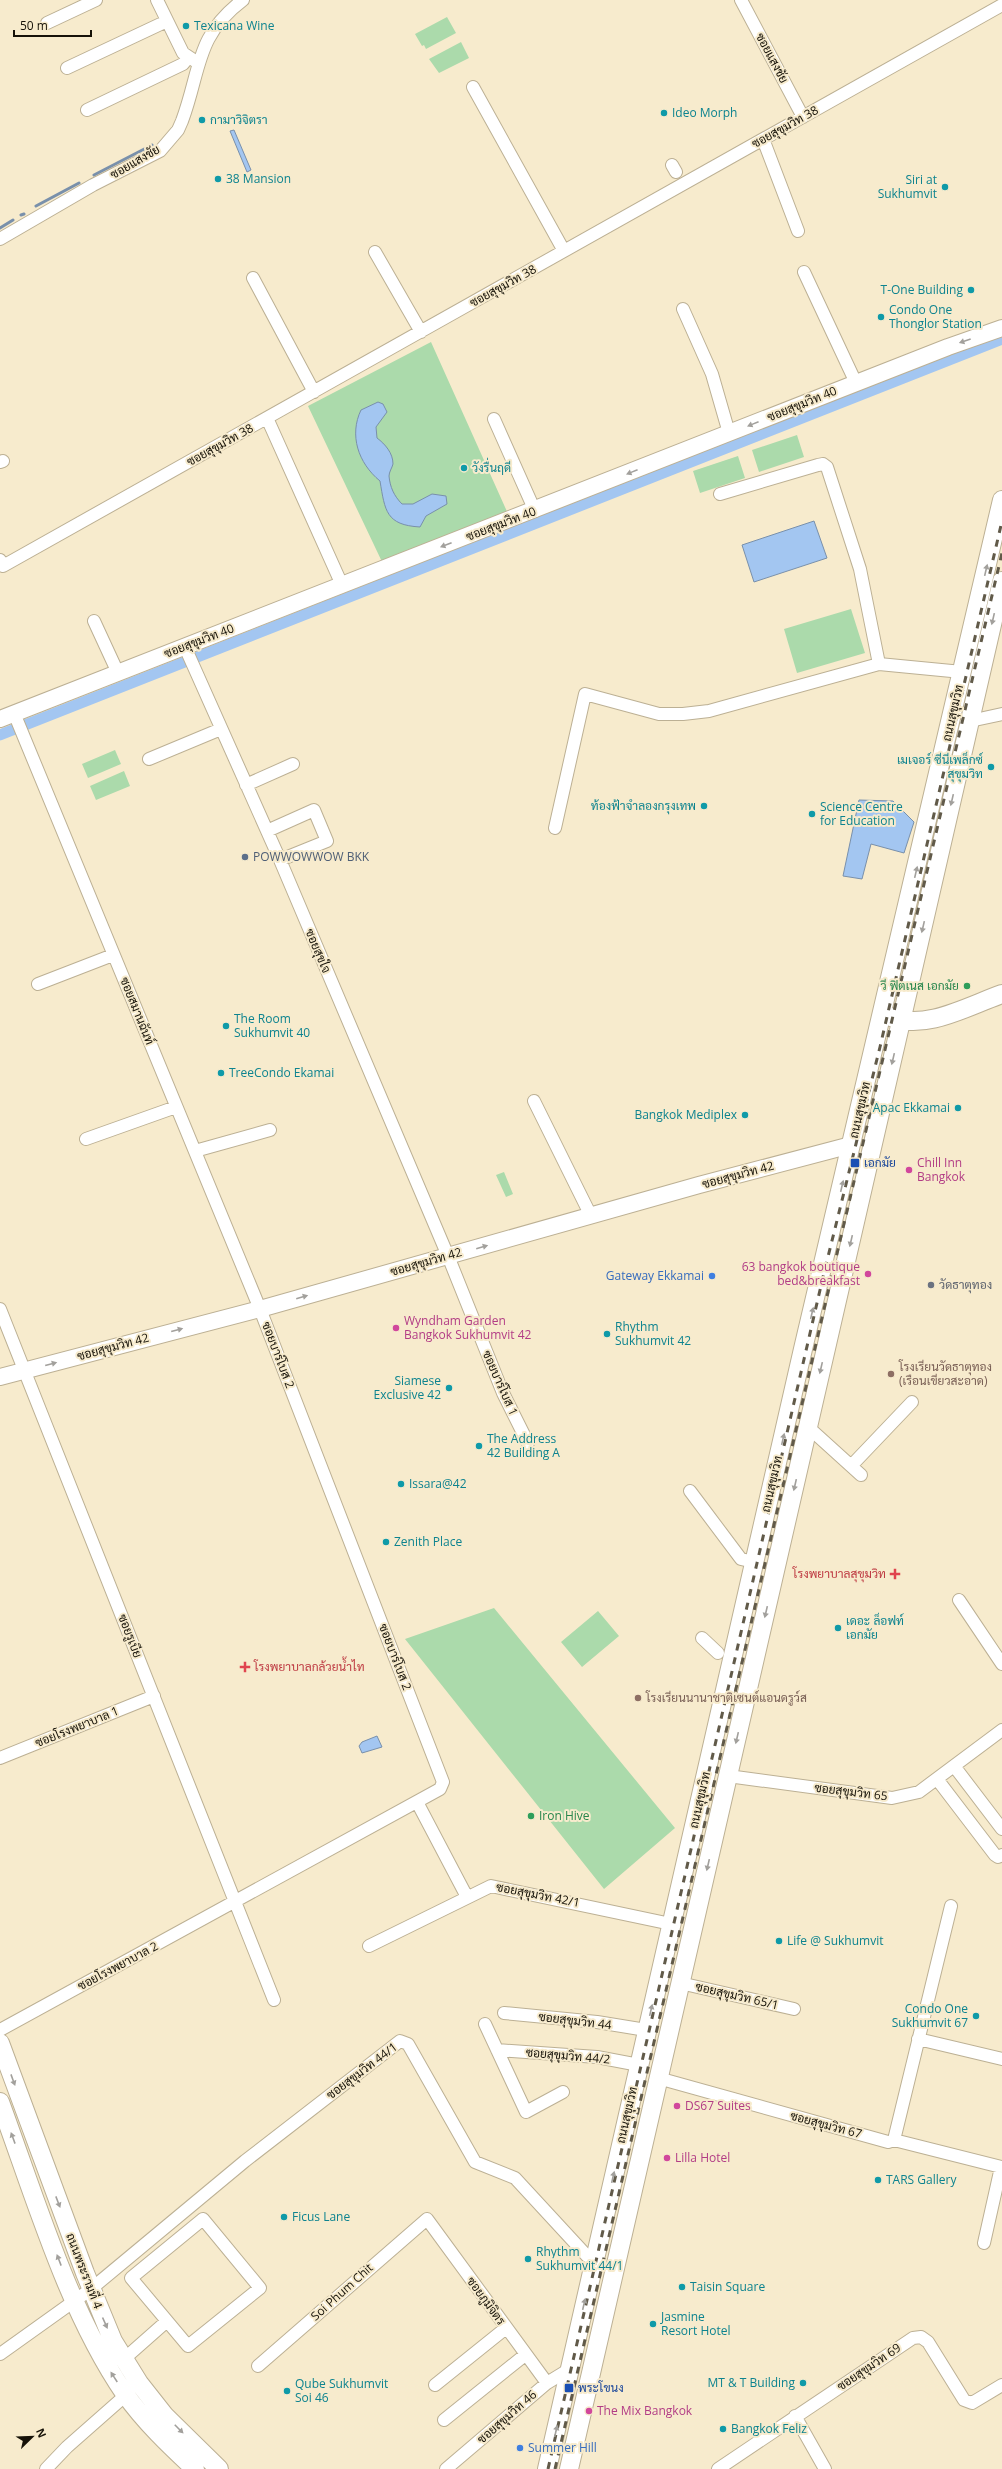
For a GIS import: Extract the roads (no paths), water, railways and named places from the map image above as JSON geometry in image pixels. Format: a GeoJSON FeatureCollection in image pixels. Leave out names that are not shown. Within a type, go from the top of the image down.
{"type":"FeatureCollection","features":[{"type":"Feature","properties":{"kind":"main road","name":"ถนนสุขุมวิท"},"geometry":{"type":"LineString","coordinates":[[547,2469],[754,1562],[1002,500]]}},
{"type":"Feature","properties":{"kind":"main road","name":"ถนนสุขุมวิท"},"geometry":{"type":"LineString","coordinates":[[569,2469],[1002,581]]}},
{"type":"Feature","properties":{"kind":"main road"},"geometry":{"type":"LineString","coordinates":[[952,717],[970,721]]}},
{"type":"Feature","properties":{"kind":"main road"},"geometry":{"type":"LineString","coordinates":[[882,1013],[902,1021],[925,1022],[1002,994]]}},
{"type":"Feature","properties":{"kind":"main road"},"geometry":{"type":"LineString","coordinates":[[852,1145],[872,1149]]}},
{"type":"Feature","properties":{"kind":"main road"},"geometry":{"type":"LineString","coordinates":[[768,1504],[789,1510]]}},
{"type":"Feature","properties":{"kind":"main road","name":"ถนนพระรามที่ 4"},"geometry":{"type":"LineString","coordinates":[[0,2043],[91,2289],[124,2359],[165,2416],[218,2469]]}},
{"type":"Feature","properties":{"kind":"main road"},"geometry":{"type":"LineString","coordinates":[[639,2065],[658,2078]]}},
{"type":"Feature","properties":{"kind":"main road","name":"ถนนพระรามที่ 4"},"geometry":{"type":"LineString","coordinates":[[0,2102],[75,2301],[100,2353],[126,2395],[154,2429],[196,2469]]}},
{"type":"Feature","properties":{"kind":"street"},"geometry":{"type":"LineString","coordinates":[[47,22],[96,0]]}},
{"type":"Feature","properties":{"kind":"street"},"geometry":{"type":"LineString","coordinates":[[157,0],[183,53],[193,60]]}},
{"type":"Feature","properties":{"kind":"street","name":"ซอยแสงชัย"},"geometry":{"type":"LineString","coordinates":[[0,239],[93,186],[160,151],[178,130],[182,121],[193,60],[220,20],[243,0]]}},
{"type":"Feature","properties":{"kind":"street","name":"ซอยแสงชัย"},"geometry":{"type":"LineString","coordinates":[[741,0],[803,117]]}},
{"type":"Feature","properties":{"kind":"street","name":"ซอยสุขุมวิท 38"},"geometry":{"type":"LineString","coordinates":[[2,563],[314,392],[1002,5]]}},
{"type":"Feature","properties":{"kind":"street"},"geometry":{"type":"LineString","coordinates":[[67,68],[167,21]]}},
{"type":"Feature","properties":{"kind":"street"},"geometry":{"type":"LineString","coordinates":[[87,110],[193,60]]}},
{"type":"Feature","properties":{"kind":"street"},"geometry":{"type":"LineString","coordinates":[[473,87],[564,251]]}},
{"type":"Feature","properties":{"kind":"street"},"geometry":{"type":"LineString","coordinates":[[763,139],[798,231]]}},
{"type":"Feature","properties":{"kind":"street"},"geometry":{"type":"LineString","coordinates":[[375,252],[421,332]]}},
{"type":"Feature","properties":{"kind":"street"},"geometry":{"type":"LineString","coordinates":[[804,272],[856,383]]}},
{"type":"Feature","properties":{"kind":"street"},"geometry":{"type":"LineString","coordinates":[[253,278],[314,392]]}},
{"type":"Feature","properties":{"kind":"street"},"geometry":{"type":"LineString","coordinates":[[683,309],[712,374],[729,433]]}},
{"type":"Feature","properties":{"kind":"street","name":"ซอยสุขุมวิท 40"},"geometry":{"type":"LineString","coordinates":[[10,717],[118,673],[188,655],[342,585],[535,511],[856,383],[1002,328]]}},
{"type":"Feature","properties":{"kind":"street"},"geometry":{"type":"LineString","coordinates":[[267,418],[342,585]]}},
{"type":"Feature","properties":{"kind":"street"},"geometry":{"type":"LineString","coordinates":[[494,419],[535,511]]}},
{"type":"Feature","properties":{"kind":"street"},"geometry":{"type":"LineString","coordinates":[[720,494],[818,465],[823,464],[827,467],[860,569],[879,664]]}},
{"type":"Feature","properties":{"kind":"street"},"geometry":{"type":"LineString","coordinates":[[94,621],[118,673]]}},
{"type":"Feature","properties":{"kind":"street","name":"ซอยสุขใจ"},"geometry":{"type":"LineString","coordinates":[[188,655],[280,860],[448,1256]]}},
{"type":"Feature","properties":{"kind":"street"},"geometry":{"type":"LineString","coordinates":[[554,828],[585,694],[659,714],[683,714],[709,711],[879,664],[962,672]]}},
{"type":"Feature","properties":{"kind":"street"},"geometry":{"type":"LineString","coordinates":[[970,721],[1002,714]]}},
{"type":"Feature","properties":{"kind":"street","name":"ซอยสมานฉันท์"},"geometry":{"type":"LineString","coordinates":[[10,717],[22,732],[260,1309]]}},
{"type":"Feature","properties":{"kind":"street"},"geometry":{"type":"LineString","coordinates":[[149,759],[221,729]]}},
{"type":"Feature","properties":{"kind":"street"},"geometry":{"type":"LineString","coordinates":[[246,785],[293,764]]}},
{"type":"Feature","properties":{"kind":"street"},"geometry":{"type":"LineString","coordinates":[[267,831],[314,810],[327,840],[280,860]]}},
{"type":"Feature","properties":{"kind":"street"},"geometry":{"type":"LineString","coordinates":[[38,984],[113,955]]}},
{"type":"Feature","properties":{"kind":"street"},"geometry":{"type":"LineString","coordinates":[[534,1101],[590,1216]]}},
{"type":"Feature","properties":{"kind":"street"},"geometry":{"type":"LineString","coordinates":[[86,1139],[176,1107]]}},
{"type":"Feature","properties":{"kind":"street"},"geometry":{"type":"LineString","coordinates":[[195,1151],[270,1130]]}},
{"type":"Feature","properties":{"kind":"street","name":"ซอยสุขุมวิท 42"},"geometry":{"type":"LineString","coordinates":[[0,1377],[260,1309],[590,1216],[852,1145]]}},
{"type":"Feature","properties":{"kind":"street","name":"ซอยบาร์โบส 1"},"geometry":{"type":"LineString","coordinates":[[448,1256],[503,1393],[528,1443]]}},
{"type":"Feature","properties":{"kind":"street","name":"ซอยรูเบีย"},"geometry":{"type":"LineString","coordinates":[[0,1309],[274,2000]]}},
{"type":"Feature","properties":{"kind":"street","name":"ซอยบาร์โบส 2"},"geometry":{"type":"LineString","coordinates":[[236,1901],[417,1802],[440,1788],[443,1782],[260,1309]]}},
{"type":"Feature","properties":{"kind":"street"},"geometry":{"type":"LineString","coordinates":[[851,1466],[912,1402]]}},
{"type":"Feature","properties":{"kind":"street"},"geometry":{"type":"LineString","coordinates":[[808,1427],[861,1475]]}},
{"type":"Feature","properties":{"kind":"street"},"geometry":{"type":"LineString","coordinates":[[690,1491],[741,1559],[754,1562]]}},
{"type":"Feature","properties":{"kind":"street"},"geometry":{"type":"LineString","coordinates":[[959,1600],[1002,1664]]}},
{"type":"Feature","properties":{"kind":"street"},"geometry":{"type":"LineString","coordinates":[[702,1638],[718,1653]]}},
{"type":"Feature","properties":{"kind":"street","name":"ซอยโรงพยาบาล 1"},"geometry":{"type":"LineString","coordinates":[[0,1758],[154,1696]]}},
{"type":"Feature","properties":{"kind":"street","name":"ซอยสุขุมวิท 65"},"geometry":{"type":"LineString","coordinates":[[728,1776],[892,1798],[919,1792],[1002,1730]]}},
{"type":"Feature","properties":{"kind":"street"},"geometry":{"type":"LineString","coordinates":[[954,1766],[1002,1829]]}},
{"type":"Feature","properties":{"kind":"street"},"geometry":{"type":"LineString","coordinates":[[937,1779],[995,1855],[998,1857],[1002,1855]]}},
{"type":"Feature","properties":{"kind":"street"},"geometry":{"type":"LineString","coordinates":[[417,1802],[467,1897]]}},
{"type":"Feature","properties":{"kind":"street","name":"ซอยสุขุมวิท 42/1"},"geometry":{"type":"LineString","coordinates":[[369,1946],[486,1887],[496,1886],[671,1924]]}},
{"type":"Feature","properties":{"kind":"street","name":"ซอยโรงพยาบาล 2"},"geometry":{"type":"LineString","coordinates":[[0,2030],[236,1901]]}},
{"type":"Feature","properties":{"kind":"street"},"geometry":{"type":"LineString","coordinates":[[894,2140],[896,2137],[918,2039],[951,1906]]}},
{"type":"Feature","properties":{"kind":"street","name":"ซอยสุขุมวิท 65/1"},"geometry":{"type":"LineString","coordinates":[[680,1983],[794,2009]]}},
{"type":"Feature","properties":{"kind":"street","name":"ซอยสุขุมวิท 44"},"geometry":{"type":"LineString","coordinates":[[504,2013],[597,2022],[646,2030]]}},
{"type":"Feature","properties":{"kind":"street"},"geometry":{"type":"LineString","coordinates":[[484,2024],[526,2112],[563,2092]]}},
{"type":"Feature","properties":{"kind":"street"},"geometry":{"type":"LineString","coordinates":[[918,2039],[1002,2059]]}},
{"type":"Feature","properties":{"kind":"street","name":"ซอยสุขุมวิท 44/1"},"geometry":{"type":"LineString","coordinates":[[91,2289],[245,2161],[400,2042],[408,2044],[476,2162],[515,2178],[587,2256],[594,2258]]}},
{"type":"Feature","properties":{"kind":"street","name":"ซอยสุขุมวิท 44/2"},"geometry":{"type":"LineString","coordinates":[[497,2050],[597,2056],[639,2065]]}},
{"type":"Feature","properties":{"kind":"street","name":"ซอยสุขุมวิท 67"},"geometry":{"type":"LineString","coordinates":[[658,2078],[888,2142],[894,2140],[1001,2167],[984,2242]]}},
{"type":"Feature","properties":{"kind":"street"},"geometry":{"type":"LineString","coordinates":[[203,2219],[260,2288],[188,2346],[167,2321],[131,2278],[203,2219]]}},
{"type":"Feature","properties":{"kind":"street","name":"ซอยภูมิจิตร"},"geometry":{"type":"LineString","coordinates":[[427,2219],[525,2355],[547,2382]]}},
{"type":"Feature","properties":{"kind":"street","name":"Soi Phum Chit"},"geometry":{"type":"LineString","coordinates":[[258,2366],[427,2219]]}},
{"type":"Feature","properties":{"kind":"street"},"geometry":{"type":"LineString","coordinates":[[0,2354],[91,2289]]}},
{"type":"Feature","properties":{"kind":"street"},"geometry":{"type":"LineString","coordinates":[[124,2359],[167,2321]]}},
{"type":"Feature","properties":{"kind":"street"},"geometry":{"type":"LineString","coordinates":[[435,2385],[506,2328]]}},
{"type":"Feature","properties":{"kind":"street","name":"ซอยสุขุมวิท 69"},"geometry":{"type":"LineString","coordinates":[[718,2469],[913,2338],[921,2337],[928,2342],[964,2400],[968,2403],[972,2403],[1002,2385]]}},
{"type":"Feature","properties":{"kind":"street"},"geometry":{"type":"LineString","coordinates":[[444,2420],[525,2355]]}},
{"type":"Feature","properties":{"kind":"street","name":"ซอยสุขุมวิท 46"},"geometry":{"type":"LineString","coordinates":[[446,2469],[547,2382],[570,2369]]}},
{"type":"Feature","properties":{"kind":"street"},"geometry":{"type":"LineString","coordinates":[[46,2469],[67,2447],[126,2395]]}},
{"type":"Feature","properties":{"kind":"street"},"geometry":{"type":"LineString","coordinates":[[795,2416],[825,2469]]}},
{"type":"Feature","properties":{"kind":"water"},"geometry":{"type":"Polygon","coordinates":[[[234,130],[251,170],[247,172],[230,131],[234,130]]]}},
{"type":"Feature","properties":{"kind":"water"},"geometry":{"type":"Polygon","coordinates":[[[378,402],[383,404],[387,412],[376,427],[377,438],[386,446],[392,456],[393,464],[389,476],[391,488],[397,498],[402,504],[413,504],[432,494],[446,496],[447,504],[426,516],[420,527],[400,523],[389,514],[384,501],[380,481],[372,474],[361,457],[356,439],[357,419],[361,410],[378,402]]]}},
{"type":"Feature","properties":{"kind":"water"},"geometry":{"type":"Polygon","coordinates":[[[814,521],[827,558],[754,582],[742,545],[814,521]]]}},
{"type":"Feature","properties":{"kind":"water"},"geometry":{"type":"Polygon","coordinates":[[[859,800],[893,801],[914,822],[904,853],[871,844],[862,879],[843,876],[859,800]]]}},
{"type":"Feature","properties":{"kind":"water"},"geometry":{"type":"Polygon","coordinates":[[[377,1736],[382,1747],[362,1753],[359,1746],[362,1742],[377,1736]]]}},
{"type":"Feature","properties":{"kind":"waterway"},"geometry":{"type":"LineString","coordinates":[[94,175],[152,145]]}},
{"type":"Feature","properties":{"kind":"waterway"},"geometry":{"type":"LineString","coordinates":[[36,206],[79,183]]}},
{"type":"Feature","properties":{"kind":"waterway"},"geometry":{"type":"LineString","coordinates":[[0,228],[13,220]]}},
{"type":"Feature","properties":{"kind":"waterway"},"geometry":{"type":"LineString","coordinates":[[0,735],[1002,339]]}},
{"type":"Feature","properties":{"kind":"railway"},"geometry":{"type":"LineString","coordinates":[[548,2469],[823,1277],[880,1047],[1002,521]]}},
{"type":"Feature","properties":{"kind":"railway"},"geometry":{"type":"LineString","coordinates":[[555,2469],[831,1279],[1002,553]]}},
{"type":"Feature","properties":{"kind":"place","name":"Texicana Wine"},"geometry":{"type":"Point","coordinates":[186,26]}},
{"type":"Feature","properties":{"kind":"place","name":"Ideo Morph"},"geometry":{"type":"Point","coordinates":[664,113]}},
{"type":"Feature","properties":{"kind":"place","name":"กามาวิจิตรา"},"geometry":{"type":"Point","coordinates":[202,120]}},
{"type":"Feature","properties":{"kind":"place","name":"38 Mansion"},"geometry":{"type":"Point","coordinates":[218,179]}},
{"type":"Feature","properties":{"kind":"place","name":"Siri at Sukhumvit"},"geometry":{"type":"Point","coordinates":[945,187]}},
{"type":"Feature","properties":{"kind":"place","name":"T-One Building"},"geometry":{"type":"Point","coordinates":[971,290]}},
{"type":"Feature","properties":{"kind":"place","name":"Condo One Thonglor Station"},"geometry":{"type":"Point","coordinates":[881,317]}},
{"type":"Feature","properties":{"kind":"place","name":"วังรื่นฤดี"},"geometry":{"type":"Point","coordinates":[464,468]}},
{"type":"Feature","properties":{"kind":"place","name":"เมเจอร์ ซีนีเพล็กซ์ สุขุมวิท"},"geometry":{"type":"Point","coordinates":[991,767]}},
{"type":"Feature","properties":{"kind":"place","name":"ท้องฟ้าจำลองกรุงเทพ"},"geometry":{"type":"Point","coordinates":[704,806]}},
{"type":"Feature","properties":{"kind":"place","name":"Science Centre for Education"},"geometry":{"type":"Point","coordinates":[812,814]}},
{"type":"Feature","properties":{"kind":"place","name":"POWWOWWOW BKK"},"geometry":{"type":"Point","coordinates":[245,857]}},
{"type":"Feature","properties":{"kind":"place","name":"วี ฟิตเนส เอกมัย"},"geometry":{"type":"Point","coordinates":[967,986]}},
{"type":"Feature","properties":{"kind":"place","name":"The Room Sukhumvit 40"},"geometry":{"type":"Point","coordinates":[226,1026]}},
{"type":"Feature","properties":{"kind":"place","name":"TreeCondo Ekamai"},"geometry":{"type":"Point","coordinates":[221,1073]}},
{"type":"Feature","properties":{"kind":"place","name":"Apac Ekkamai"},"geometry":{"type":"Point","coordinates":[958,1108]}},
{"type":"Feature","properties":{"kind":"place","name":"Bangkok Mediplex"},"geometry":{"type":"Point","coordinates":[745,1115]}},
{"type":"Feature","properties":{"kind":"place","name":"เอกมัย"},"geometry":{"type":"Point","coordinates":[855,1163]}},
{"type":"Feature","properties":{"kind":"place","name":"Chill Inn Bangkok"},"geometry":{"type":"Point","coordinates":[909,1170]}},
{"type":"Feature","properties":{"kind":"place","name":"63 bangkok boutique bed&breakfast"},"geometry":{"type":"Point","coordinates":[868,1274]}},
{"type":"Feature","properties":{"kind":"place","name":"Gateway Ekkamai"},"geometry":{"type":"Point","coordinates":[712,1276]}},
{"type":"Feature","properties":{"kind":"place","name":"วัดธาตุทอง"},"geometry":{"type":"Point","coordinates":[931,1285]}},
{"type":"Feature","properties":{"kind":"place","name":"Wyndham Garden Bangkok Sukhumvit 42"},"geometry":{"type":"Point","coordinates":[396,1328]}},
{"type":"Feature","properties":{"kind":"place","name":"Rhythm Sukhumvit 42"},"geometry":{"type":"Point","coordinates":[607,1334]}},
{"type":"Feature","properties":{"kind":"place","name":"โรงเรียนวัดธาตุทอง (เรือนเขียวสะอาด)"},"geometry":{"type":"Point","coordinates":[891,1374]}},
{"type":"Feature","properties":{"kind":"place","name":"Siamese Exclusive 42"},"geometry":{"type":"Point","coordinates":[449,1388]}},
{"type":"Feature","properties":{"kind":"place","name":"The Address 42 Building A"},"geometry":{"type":"Point","coordinates":[479,1446]}},
{"type":"Feature","properties":{"kind":"place","name":"Issara@42"},"geometry":{"type":"Point","coordinates":[401,1484]}},
{"type":"Feature","properties":{"kind":"place","name":"Zenith Place"},"geometry":{"type":"Point","coordinates":[386,1542]}},
{"type":"Feature","properties":{"kind":"place","name":"โรงพยาบาลสุขุมวิท"},"geometry":{"type":"Point","coordinates":[895,1574]}},
{"type":"Feature","properties":{"kind":"place","name":"เดอะ ล็อฟท์ เอกมัย"},"geometry":{"type":"Point","coordinates":[838,1628]}},
{"type":"Feature","properties":{"kind":"place","name":"โรงพยาบาลกล้วยน้ำไท"},"geometry":{"type":"Point","coordinates":[245,1667]}},
{"type":"Feature","properties":{"kind":"place","name":"โรงเรียนนานาชาติเซนต์แอนดรูว์ส"},"geometry":{"type":"Point","coordinates":[638,1698]}},
{"type":"Feature","properties":{"kind":"place","name":"Iron Hive"},"geometry":{"type":"Point","coordinates":[531,1816]}},
{"type":"Feature","properties":{"kind":"place","name":"Life @ Sukhumvit"},"geometry":{"type":"Point","coordinates":[779,1941]}},
{"type":"Feature","properties":{"kind":"place","name":"Condo One Sukhumvit 67"},"geometry":{"type":"Point","coordinates":[976,2016]}},
{"type":"Feature","properties":{"kind":"place","name":"DS67 Suites"},"geometry":{"type":"Point","coordinates":[677,2106]}},
{"type":"Feature","properties":{"kind":"place","name":"Lilla Hotel"},"geometry":{"type":"Point","coordinates":[667,2158]}},
{"type":"Feature","properties":{"kind":"place","name":"TARS Gallery"},"geometry":{"type":"Point","coordinates":[878,2180]}},
{"type":"Feature","properties":{"kind":"place","name":"Ficus Lane"},"geometry":{"type":"Point","coordinates":[284,2217]}},
{"type":"Feature","properties":{"kind":"place","name":"Rhythm Sukhumvit 44/1"},"geometry":{"type":"Point","coordinates":[528,2259]}},
{"type":"Feature","properties":{"kind":"place","name":"Taisin Square"},"geometry":{"type":"Point","coordinates":[682,2287]}},
{"type":"Feature","properties":{"kind":"place","name":"Jasmine Resort Hotel"},"geometry":{"type":"Point","coordinates":[653,2324]}},
{"type":"Feature","properties":{"kind":"place","name":"MT & T Building"},"geometry":{"type":"Point","coordinates":[803,2383]}},
{"type":"Feature","properties":{"kind":"place","name":"พระโขนง"},"geometry":{"type":"Point","coordinates":[569,2388]}},
{"type":"Feature","properties":{"kind":"place","name":"Qube Sukhumvit Soi 46"},"geometry":{"type":"Point","coordinates":[287,2391]}},
{"type":"Feature","properties":{"kind":"place","name":"The Mix Bangkok"},"geometry":{"type":"Point","coordinates":[589,2411]}},
{"type":"Feature","properties":{"kind":"place","name":"Bangkok Feliz"},"geometry":{"type":"Point","coordinates":[723,2429]}},
{"type":"Feature","properties":{"kind":"place","name":"Summer Hill"},"geometry":{"type":"Point","coordinates":[520,2448]}}]}
